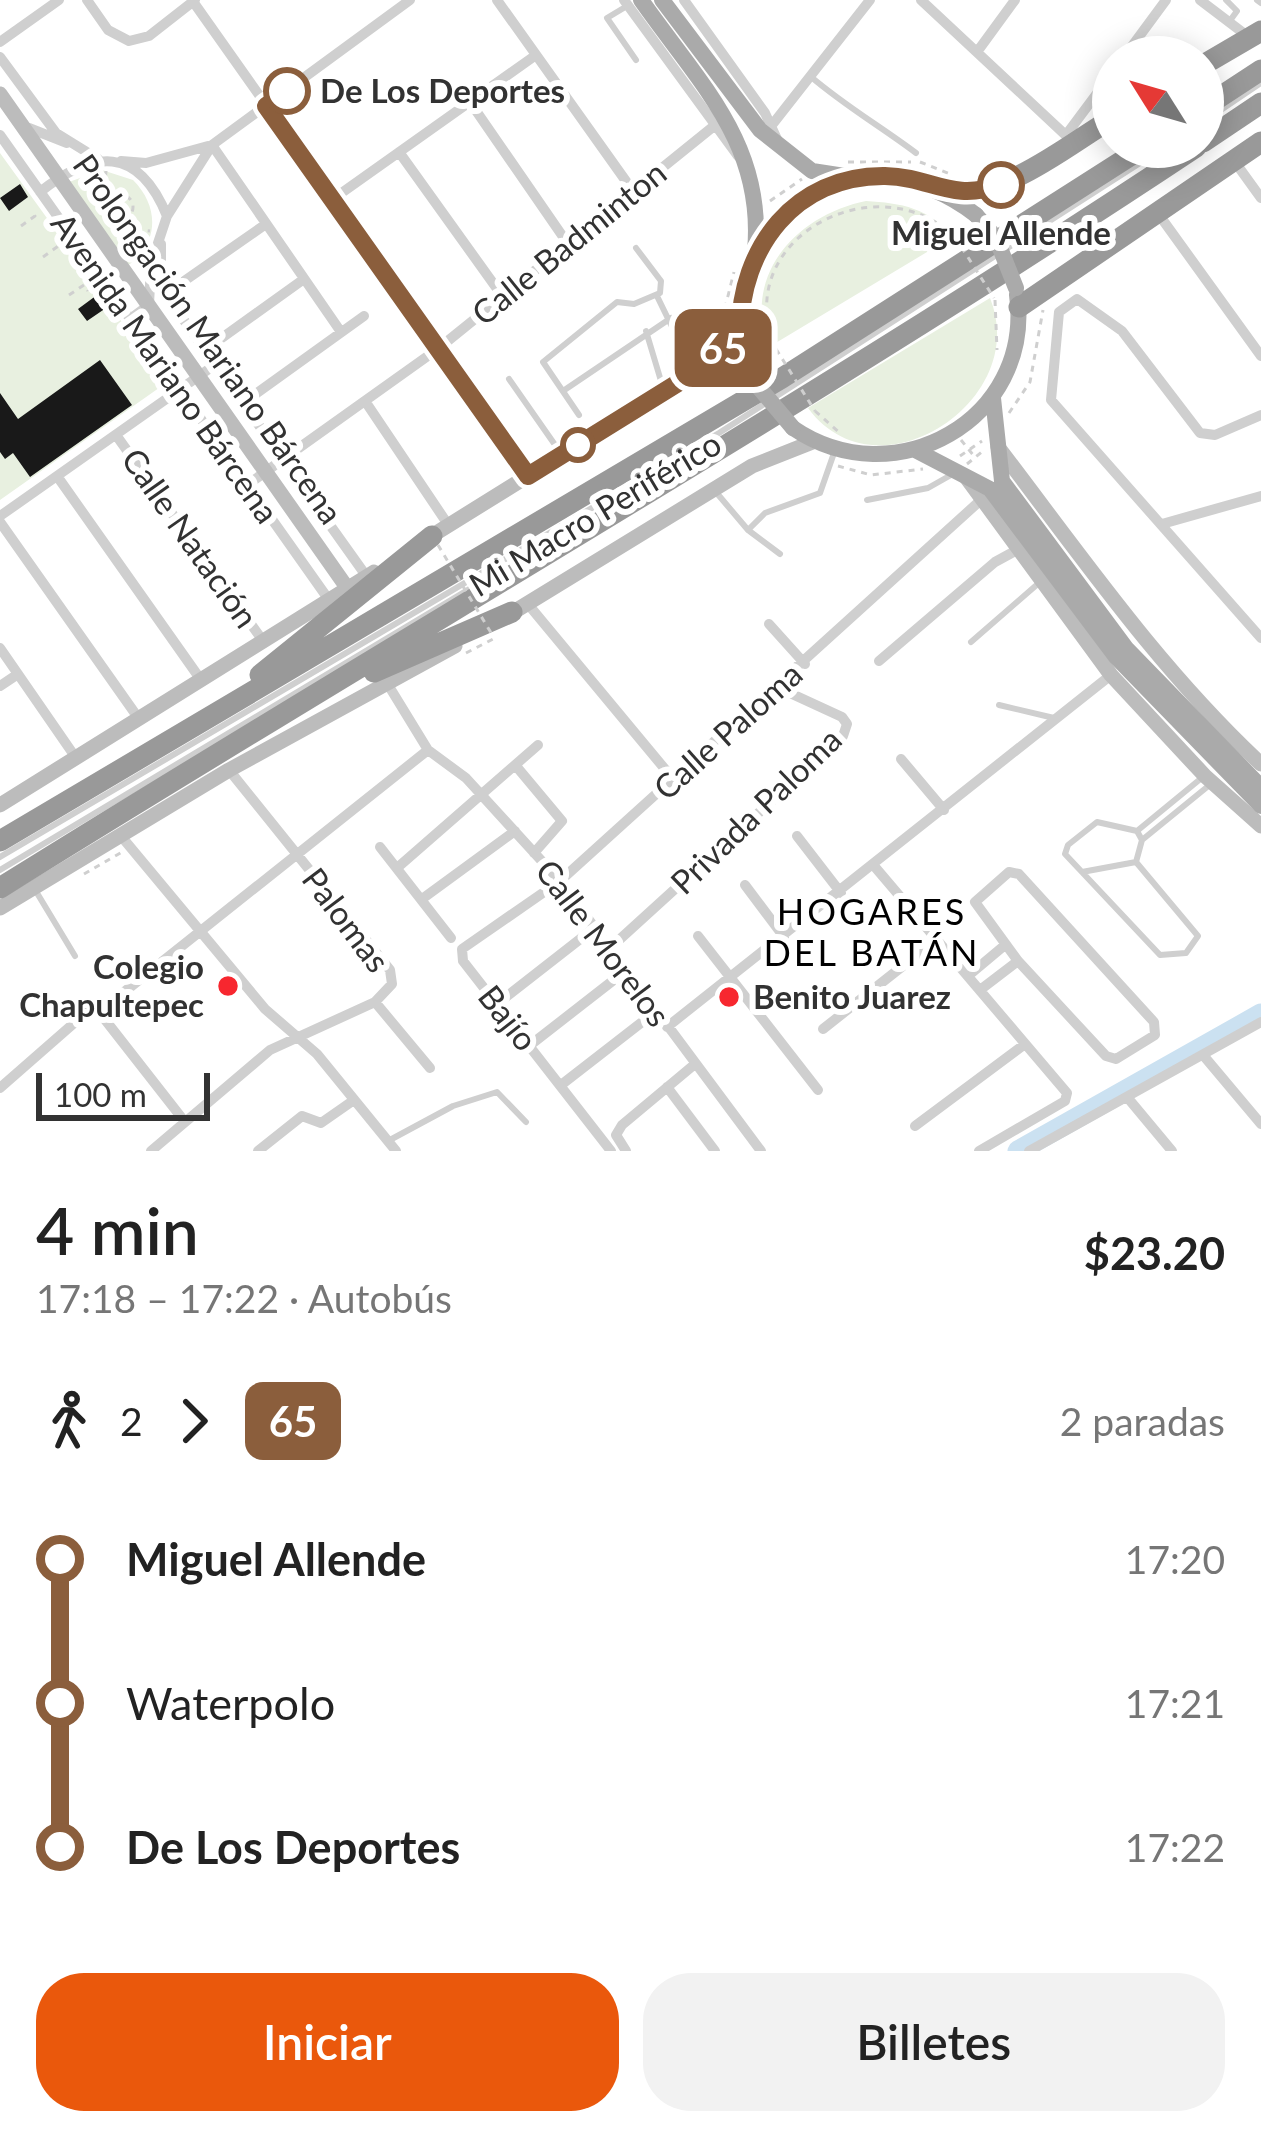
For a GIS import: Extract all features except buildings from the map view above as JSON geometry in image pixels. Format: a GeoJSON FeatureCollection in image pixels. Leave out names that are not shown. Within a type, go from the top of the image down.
{"type":"FeatureCollection","features":[{"type":"Feature","properties":{"kind":"highway"},"geometry":{"type":"LineString","coordinates":[[1224,52],[1255,34]]}},
{"type":"Feature","properties":{"kind":"highway"},"geometry":{"type":"LineString","coordinates":[[1224,94],[1261,70]]}},
{"type":"Feature","properties":{"kind":"highway"},"geometry":{"type":"LineString","coordinates":[[1224,127],[1261,104]]}},
{"type":"Feature","properties":{"kind":"highway"},"geometry":{"type":"LineString","coordinates":[[952,184],[971,195],[1001,185],[1092,128]]}},
{"type":"Feature","properties":{"kind":"highway"},"geometry":{"type":"LineString","coordinates":[[1018,297],[1261,142]]}},
{"type":"Feature","properties":{"kind":"highway"},"geometry":{"type":"LineString","coordinates":[[0,841],[782,378],[1111,168]]}},
{"type":"Feature","properties":{"kind":"highway"},"geometry":{"type":"LineString","coordinates":[[0,888],[265,722],[759,429],[1160,168]]}},
{"type":"Feature","properties":{"kind":"highway"},"geometry":{"type":"LineString","coordinates":[[208,716],[440,536]]}},
{"type":"Feature","properties":{"kind":"highway"},"geometry":{"type":"LineString","coordinates":[[265,722],[520,608]]}},
{"type":"Feature","properties":{"kind":"main road"},"geometry":{"type":"LineString","coordinates":[[631,2],[734,133],[749,166],[758,209],[740,332],[756,384],[794,428],[837,450],[875,457],[917,451],[956,434],[993,398],[1014,355],[1018,297],[996,238],[952,184],[812,171],[779,148],[749,118],[662,0]]}},
{"type":"Feature","properties":{"kind":"main road"},"geometry":{"type":"LineString","coordinates":[[755,252],[797,203],[857,178]]}},
{"type":"Feature","properties":{"kind":"main road"},"geometry":{"type":"LineString","coordinates":[[993,398],[1002,481],[1102,618],[1164,693],[1261,787]]}},
{"type":"Feature","properties":{"kind":"main road"},"geometry":{"type":"LineString","coordinates":[[917,451],[990,489],[1116,657],[1260,818]]}},
{"type":"Feature","properties":{"kind":"street"},"geometry":{"type":"LineString","coordinates":[[0,42],[59,0]]}},
{"type":"Feature","properties":{"kind":"street"},"geometry":{"type":"LineString","coordinates":[[87,0],[112,35],[129,41],[149,35],[194,0],[528,476]]}},
{"type":"Feature","properties":{"kind":"street"},"geometry":{"type":"LineString","coordinates":[[110,166],[146,163],[212,145],[410,0]]}},
{"type":"Feature","properties":{"kind":"street"},"geometry":{"type":"LineString","coordinates":[[497,0],[633,191]]}},
{"type":"Feature","properties":{"kind":"street"},"geometry":{"type":"LineString","coordinates":[[684,0],[772,125],[779,148]]}},
{"type":"Feature","properties":{"kind":"street"},"geometry":{"type":"LineString","coordinates":[[772,125],[869,0]]}},
{"type":"Feature","properties":{"kind":"street"},"geometry":{"type":"LineString","coordinates":[[920,0],[1069,139],[1092,104]]}},
{"type":"Feature","properties":{"kind":"street"},"geometry":{"type":"LineString","coordinates":[[977,52],[1015,0]]}},
{"type":"Feature","properties":{"kind":"street"},"geometry":{"type":"LineString","coordinates":[[1139,36],[1166,0]]}},
{"type":"Feature","properties":{"kind":"street"},"geometry":{"type":"LineString","coordinates":[[1200,0],[1255,34]]}},
{"type":"Feature","properties":{"kind":"street"},"geometry":{"type":"LineString","coordinates":[[656,33],[714,126],[749,166]]}},
{"type":"Feature","properties":{"kind":"street"},"geometry":{"type":"LineString","coordinates":[[333,199],[536,55]]}},
{"type":"Feature","properties":{"kind":"street","name":"Prolongación Mariano Bárcena"},"geometry":{"type":"LineString","coordinates":[[0,57],[48,124],[70,144]]}},
{"type":"Feature","properties":{"kind":"street","name":"Prolongación Mariano Bárcena"},"geometry":{"type":"LineString","coordinates":[[0,94],[348,589]]}},
{"type":"Feature","properties":{"kind":"street"},"geometry":{"type":"LineString","coordinates":[[470,102],[568,244]]}},
{"type":"Feature","properties":{"kind":"street","name":"Prolongación Mariano Bárcena"},"geometry":{"type":"LineString","coordinates":[[20,123],[98,159]]}},
{"type":"Feature","properties":{"kind":"street","name":"Calle Badminton"},"geometry":{"type":"LineString","coordinates":[[248,485],[439,348],[714,126]]}},
{"type":"Feature","properties":{"kind":"street","name":"Avenida Mariano Bárcena"},"geometry":{"type":"LineString","coordinates":[[0,135],[329,600]]}},
{"type":"Feature","properties":{"kind":"street"},"geometry":{"type":"LineString","coordinates":[[130,319],[149,305],[152,264],[167,215],[212,145]]}},
{"type":"Feature","properties":{"kind":"street"},"geometry":{"type":"LineString","coordinates":[[212,145],[341,332]]}},
{"type":"Feature","properties":{"kind":"street"},"geometry":{"type":"LineString","coordinates":[[399,152],[503,297]]}},
{"type":"Feature","properties":{"kind":"street"},"geometry":{"type":"LineString","coordinates":[[40,191],[98,159],[147,180],[167,215]]}},
{"type":"Feature","properties":{"kind":"street"},"geometry":{"type":"LineString","coordinates":[[1234,160],[1261,198]]}},
{"type":"Feature","properties":{"kind":"street"},"geometry":{"type":"LineString","coordinates":[[1157,212],[1261,356]]}},
{"type":"Feature","properties":{"kind":"street"},"geometry":{"type":"LineString","coordinates":[[167,293],[266,224]]}},
{"type":"Feature","properties":{"kind":"street","name":"Prolongación Mariano Bárcena"},"geometry":{"type":"LineString","coordinates":[[161,244],[167,293],[367,577]]}},
{"type":"Feature","properties":{"kind":"street"},"geometry":{"type":"LineString","coordinates":[[205,350],[304,279]]}},
{"type":"Feature","properties":{"kind":"street"},"geometry":{"type":"LineString","coordinates":[[1261,415],[1204,436],[1122,331],[1082,299],[1068,300],[1059,312],[1049,395],[1261,638]]}},
{"type":"Feature","properties":{"kind":"street"},"geometry":{"type":"LineString","coordinates":[[243,403],[364,316]]}},
{"type":"Feature","properties":{"kind":"street"},"geometry":{"type":"LineString","coordinates":[[0,805],[440,536],[694,373],[740,332]]}},
{"type":"Feature","properties":{"kind":"street"},"geometry":{"type":"LineString","coordinates":[[139,719],[0,519],[216,364]]}},
{"type":"Feature","properties":{"kind":"street"},"geometry":{"type":"LineString","coordinates":[[365,401],[440,536]]}},
{"type":"Feature","properties":{"kind":"street","name":"Calle Natación"},"geometry":{"type":"LineString","coordinates":[[116,435],[263,641]]}},
{"type":"Feature","properties":{"kind":"street"},"geometry":{"type":"LineString","coordinates":[[998,437],[1100,587],[1187,692],[1261,764]]}},
{"type":"Feature","properties":{"kind":"street"},"geometry":{"type":"LineString","coordinates":[[0,908],[126,841],[230,770],[520,608],[767,458],[815,442]]}},
{"type":"Feature","properties":{"kind":"street"},"geometry":{"type":"LineString","coordinates":[[955,468],[1111,675],[1209,779],[1260,818]]}},
{"type":"Feature","properties":{"kind":"street"},"geometry":{"type":"LineString","coordinates":[[57,476],[201,680]]}},
{"type":"Feature","properties":{"kind":"street"},"geometry":{"type":"LineString","coordinates":[[1162,524],[1261,496]]}},
{"type":"Feature","properties":{"kind":"street","name":"Calle Paloma"},"geometry":{"type":"LineString","coordinates":[[462,949],[560,881],[779,688],[982,499]]}},
{"type":"Feature","properties":{"kind":"street"},"geometry":{"type":"LineString","coordinates":[[879,661],[995,562],[1017,550]]}},
{"type":"Feature","properties":{"kind":"street"},"geometry":{"type":"LineString","coordinates":[[520,608],[674,780]]}},
{"type":"Feature","properties":{"kind":"street"},"geometry":{"type":"LineString","coordinates":[[769,624],[805,664]]}},
{"type":"Feature","properties":{"kind":"street"},"geometry":{"type":"LineString","coordinates":[[0,648],[76,758]]}},
{"type":"Feature","properties":{"kind":"street"},"geometry":{"type":"LineString","coordinates":[[0,686],[18,674]]}},
{"type":"Feature","properties":{"kind":"street"},"geometry":{"type":"LineString","coordinates":[[667,1028],[1111,675]]}},
{"type":"Feature","properties":{"kind":"street","name":"Calle Morelos"},"geometry":{"type":"LineString","coordinates":[[387,683],[428,750],[483,796],[560,881],[761,1151]]}},
{"type":"Feature","properties":{"kind":"street","name":"Privada Paloma"},"geometry":{"type":"LineString","coordinates":[[608,950],[843,736],[847,724],[842,717],[779,688]]}},
{"type":"Feature","properties":{"kind":"street"},"geometry":{"type":"LineString","coordinates":[[398,868],[538,745]]}},
{"type":"Feature","properties":{"kind":"street"},"geometry":{"type":"LineString","coordinates":[[100,1012],[428,750]]}},
{"type":"Feature","properties":{"kind":"street"},"geometry":{"type":"LineString","coordinates":[[901,759],[944,810]]}},
{"type":"Feature","properties":{"kind":"street"},"geometry":{"type":"LineString","coordinates":[[516,766],[562,820],[535,853]]}},
{"type":"Feature","properties":{"kind":"street","name":"Palomas"},"geometry":{"type":"LineString","coordinates":[[230,770],[390,970],[392,984],[375,1002]]}},
{"type":"Feature","properties":{"kind":"street"},"geometry":{"type":"LineString","coordinates":[[422,899],[515,831]]}},
{"type":"Feature","properties":{"kind":"street"},"geometry":{"type":"LineString","coordinates":[[797,836],[841,893]]}},
{"type":"Feature","properties":{"kind":"street"},"geometry":{"type":"LineString","coordinates":[[126,841],[265,1009],[297,1035],[392,1146]]}},
{"type":"Feature","properties":{"kind":"street"},"geometry":{"type":"LineString","coordinates":[[380,848],[451,938]]}},
{"type":"Feature","properties":{"kind":"street"},"geometry":{"type":"LineString","coordinates":[[875,867],[1067,1097],[1000,1146],[979,1151]]}},
{"type":"Feature","properties":{"kind":"street"},"geometry":{"type":"LineString","coordinates":[[1015,871],[1154,1022],[1155,1035],[1116,1059],[1106,1056],[1005,945],[975,902],[1015,871]]}},
{"type":"Feature","properties":{"kind":"street"},"geometry":{"type":"LineString","coordinates":[[745,884],[784,937]]}},
{"type":"Feature","properties":{"kind":"street"},"geometry":{"type":"LineString","coordinates":[[496,1004],[593,929]]}},
{"type":"Feature","properties":{"kind":"street"},"geometry":{"type":"LineString","coordinates":[[698,936],[818,1090]]}},
{"type":"Feature","properties":{"kind":"street"},"geometry":{"type":"LineString","coordinates":[[823,1029],[937,939]]}},
{"type":"Feature","properties":{"kind":"street"},"geometry":{"type":"LineString","coordinates":[[968,976],[1005,945]]}},
{"type":"Feature","properties":{"kind":"street","name":"Bajío"},"geometry":{"type":"LineString","coordinates":[[462,949],[463,961],[611,1151]]}},
{"type":"Feature","properties":{"kind":"street"},"geometry":{"type":"LineString","coordinates":[[980,990],[1018,961]]}},
{"type":"Feature","properties":{"kind":"street"},"geometry":{"type":"LineString","coordinates":[[529,1046],[625,972]]}},
{"type":"Feature","properties":{"kind":"street"},"geometry":{"type":"LineString","coordinates":[[151,1151],[270,1050],[375,1002],[430,1068]]}},
{"type":"Feature","properties":{"kind":"street"},"geometry":{"type":"LineString","coordinates":[[0,1088],[89,1010],[100,1012],[185,1122]]}},
{"type":"Feature","properties":{"kind":"street"},"geometry":{"type":"LineString","coordinates":[[561,1085],[655,1012]]}},
{"type":"Feature","properties":{"kind":"street"},"geometry":{"type":"LineString","coordinates":[[1029,1151],[1258,1028]]}},
{"type":"Feature","properties":{"kind":"street"},"geometry":{"type":"LineString","coordinates":[[916,1126],[1025,1044]]}},
{"type":"Feature","properties":{"kind":"street"},"geometry":{"type":"LineString","coordinates":[[1203,1054],[1261,1124]]}},
{"type":"Feature","properties":{"kind":"street"},"geometry":{"type":"LineString","coordinates":[[626,1151],[616,1135],[695,1064]]}},
{"type":"Feature","properties":{"kind":"street"},"geometry":{"type":"LineString","coordinates":[[667,1087],[715,1151]]}},
{"type":"Feature","properties":{"kind":"street"},"geometry":{"type":"LineString","coordinates":[[1127,1096],[1172,1151]]}},
{"type":"Feature","properties":{"kind":"street"},"geometry":{"type":"LineString","coordinates":[[258,1151],[302,1116],[321,1123],[354,1100]]}},
{"type":"Feature","properties":{"kind":"lane"},"geometry":{"type":"LineString","coordinates":[[1226,0],[1237,11],[1229,22]]}},
{"type":"Feature","properties":{"kind":"lane"},"geometry":{"type":"LineString","coordinates":[[631,2],[607,18],[636,60]]}},
{"type":"Feature","properties":{"kind":"lane"},"geometry":{"type":"LineString","coordinates":[[810,76],[861,121],[885,130],[916,153]]}},
{"type":"Feature","properties":{"kind":"lane"},"geometry":{"type":"LineString","coordinates":[[1224,108],[1261,83]]}},
{"type":"Feature","properties":{"kind":"lane"},"geometry":{"type":"LineString","coordinates":[[1224,123],[1261,94]]}},
{"type":"Feature","properties":{"kind":"lane","name":"Mi Macro Periférico"},"geometry":{"type":"LineString","coordinates":[[0,857],[719,433],[1132,168]]}},
{"type":"Feature","properties":{"kind":"lane","name":"Mi Macro Periférico"},"geometry":{"type":"LineString","coordinates":[[0,870],[832,372],[1048,239],[1152,168]]}},
{"type":"Feature","properties":{"kind":"lane"},"geometry":{"type":"LineString","coordinates":[[636,248],[661,281],[657,296],[694,373]]}},
{"type":"Feature","properties":{"kind":"lane"},"geometry":{"type":"LineString","coordinates":[[579,415],[543,364],[546,357],[617,302],[634,304],[657,296]]}},
{"type":"Feature","properties":{"kind":"lane"},"geometry":{"type":"LineString","coordinates":[[563,391],[670,318]]}},
{"type":"Feature","properties":{"kind":"lane"},"geometry":{"type":"LineString","coordinates":[[646,331],[664,392]]}},
{"type":"Feature","properties":{"kind":"lane"},"geometry":{"type":"LineString","coordinates":[[509,379],[563,455]]}},
{"type":"Feature","properties":{"kind":"lane"},"geometry":{"type":"LineString","coordinates":[[748,530],[765,514],[820,493],[837,450]]}},
{"type":"Feature","properties":{"kind":"lane"},"geometry":{"type":"LineString","coordinates":[[866,500],[928,488],[955,468]]}},
{"type":"Feature","properties":{"kind":"lane"},"geometry":{"type":"LineString","coordinates":[[714,490],[748,530],[781,554]]}},
{"type":"Feature","properties":{"kind":"lane"},"geometry":{"type":"LineString","coordinates":[[971,642],[1040,581]]}},
{"type":"Feature","properties":{"kind":"lane"},"geometry":{"type":"LineString","coordinates":[[999,705],[1057,719]]}},
{"type":"Feature","properties":{"kind":"lane"},"geometry":{"type":"LineString","coordinates":[[1136,862],[1198,937],[1186,953],[1160,956],[1065,854],[1067,845],[1097,822],[1137,831],[1209,779]]}},
{"type":"Feature","properties":{"kind":"lane"},"geometry":{"type":"LineString","coordinates":[[1136,862],[1142,841],[1209,779]]}},
{"type":"Feature","properties":{"kind":"lane"},"geometry":{"type":"LineString","coordinates":[[1137,831],[1142,841]]}},
{"type":"Feature","properties":{"kind":"lane"},"geometry":{"type":"LineString","coordinates":[[1082,872],[1136,862]]}},
{"type":"Feature","properties":{"kind":"lane"},"geometry":{"type":"LineString","coordinates":[[34,888],[75,956]]}},
{"type":"Feature","properties":{"kind":"lane"},"geometry":{"type":"LineString","coordinates":[[392,1146],[453,1106],[497,1091],[526,1122]]}},
{"type":"Feature","properties":{"kind":"path"},"geometry":{"type":"LineString","coordinates":[[843,162],[920,163],[952,184]]}},
{"type":"Feature","properties":{"kind":"path"},"geometry":{"type":"LineString","coordinates":[[110,166],[105,184],[113,196]]}},
{"type":"Feature","properties":{"kind":"path"},"geometry":{"type":"LineString","coordinates":[[758,209],[812,171]]}},
{"type":"Feature","properties":{"kind":"path"},"geometry":{"type":"LineString","coordinates":[[120,191],[135,213],[122,222],[107,201],[113,196],[120,191]]}},
{"type":"Feature","properties":{"kind":"path"},"geometry":{"type":"LineString","coordinates":[[128,202],[143,192]]}},
{"type":"Feature","properties":{"kind":"path"},"geometry":{"type":"LineString","coordinates":[[991,366],[999,321],[994,298],[955,237],[931,219],[886,207],[838,213],[809,228],[788,249],[767,290],[766,325],[776,349],[837,450],[871,475],[955,468],[998,437],[1030,382],[1049,297]]}},
{"type":"Feature","properties":{"kind":"path"},"geometry":{"type":"LineString","coordinates":[[21,226],[35,216],[31,211]]}},
{"type":"Feature","properties":{"kind":"path"},"geometry":{"type":"LineString","coordinates":[[97,223],[114,211]]}},
{"type":"Feature","properties":{"kind":"path"},"geometry":{"type":"LineString","coordinates":[[128,218],[136,229],[151,231]]}},
{"type":"Feature","properties":{"kind":"path"},"geometry":{"type":"LineString","coordinates":[[43,257],[72,237]]}},
{"type":"Feature","properties":{"kind":"path"},"geometry":{"type":"LineString","coordinates":[[718,334],[735,271]]}},
{"type":"Feature","properties":{"kind":"path"},"geometry":{"type":"LineString","coordinates":[[69,295],[84,285],[88,291]]}},
{"type":"Feature","properties":{"kind":"path"},"geometry":{"type":"LineString","coordinates":[[955,468],[970,450],[998,437]]}},
{"type":"Feature","properties":{"kind":"path"},"geometry":{"type":"LineString","coordinates":[[440,536],[494,638],[449,660]]}},
{"type":"Feature","properties":{"kind":"path"},"geometry":{"type":"LineString","coordinates":[[85,874],[126,841]]}},
{"type":"Feature","properties":{"kind":"green space"},"geometry":{"type":"Polygon","coordinates":[[[0,153],[166,383],[0,500],[0,153]]]}},
{"type":"Feature","properties":{"kind":"green space"},"geometry":{"type":"Polygon","coordinates":[[[102,170],[133,180],[151,213],[150,236],[127,266],[69,182],[102,170]]]}},
{"type":"Feature","properties":{"kind":"green space"},"geometry":{"type":"Polygon","coordinates":[[[866,201],[914,209],[934,219],[952,237],[769,347],[762,321],[763,296],[781,252],[818,220],[866,201]]]}},
{"type":"Feature","properties":{"kind":"green space"},"geometry":{"type":"Polygon","coordinates":[[[990,298],[997,336],[989,372],[969,403],[941,427],[907,442],[871,445],[837,434],[808,408],[990,298]]]}},
{"type":"Feature","properties":{"kind":"waterway"},"geometry":{"type":"LineString","coordinates":[[1018,1151],[1261,1014]]}},
{"type":"Feature","properties":{"kind":"bus line","name":"65"},"geometry":{"type":"LineString","coordinates":[[287,91],[266,106],[528,476],[694,373],[740,332],[745,277],[755,252],[797,203],[826,187],[857,178],[887,176],[971,195],[1001,185]]}},
{"type":"Feature","properties":{"kind":"place","name":"De Los Deportes"},"geometry":{"type":"Point","coordinates":[287,91]}},
{"type":"Feature","properties":{"kind":"place","name":"Miguel Allende"},"geometry":{"type":"Point","coordinates":[1001,185]}},
{"type":"Feature","properties":{"kind":"place","name":"Colegio Chapultepec"},"geometry":{"type":"Point","coordinates":[228,986]}},
{"type":"Feature","properties":{"kind":"place","name":"Benito Juarez"},"geometry":{"type":"Point","coordinates":[729,997]}},
{"type":"Feature","properties":{"kind":"district","name":"HOGARES DEL BATÁN"},"geometry":{"type":"Point","coordinates":[872,932]}}]}
